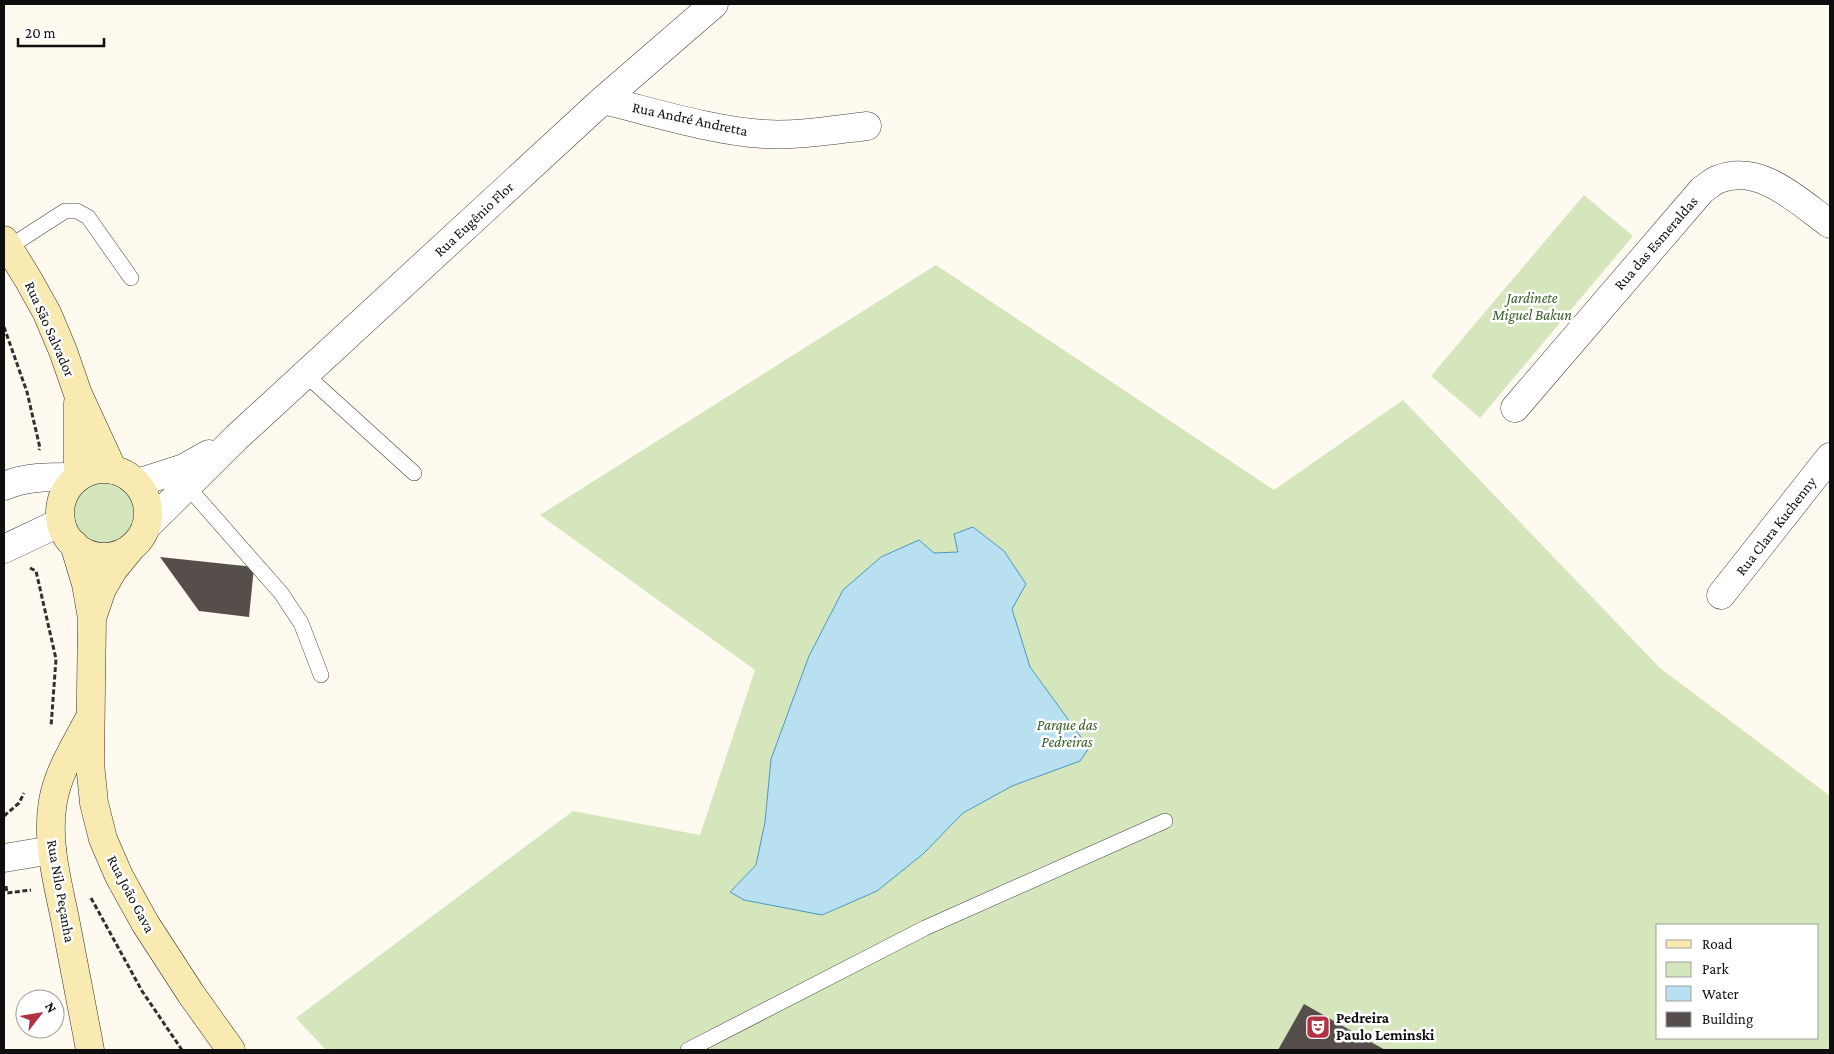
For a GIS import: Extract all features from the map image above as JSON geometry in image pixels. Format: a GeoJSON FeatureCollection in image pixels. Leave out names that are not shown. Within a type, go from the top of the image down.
{"type":"FeatureCollection","features":[{"type":"Feature","properties":{"kind":"main road","name":"Rua São Salvador"},"geometry":{"type":"LineString","coordinates":[[6,244],[47,313],[78,394],[113,470]]}},
{"type":"Feature","properties":{"kind":"main road","name":"Rua São Salvador"},"geometry":{"type":"LineString","coordinates":[[78,394],[78,477]]}},
{"type":"Feature","properties":{"kind":"main road"},"geometry":{"type":"LineString","coordinates":[[113,470],[126,475],[144,493],[148,516],[138,537],[112,556],[101,557],[91,555],[67,533],[60,510],[69,486],[78,477],[89,471],[113,470]]}},
{"type":"Feature","properties":{"kind":"main road","name":"Rua Nilo Peçanha"},"geometry":{"type":"LineString","coordinates":[[67,533],[81,565],[92,618],[90,716],[59,778],[53,801],[52,850],[90,1050]]}},
{"type":"Feature","properties":{"kind":"main road","name":"Rua Nilo Peçanha"},"geometry":{"type":"LineString","coordinates":[[92,618],[102,589],[112,570],[138,537]]}},
{"type":"Feature","properties":{"kind":"main road","name":"Rua João Gava"},"geometry":{"type":"LineString","coordinates":[[90,716],[90,763],[94,803],[103,839],[119,876],[150,930],[191,994],[231,1050]]}},
{"type":"Feature","properties":{"kind":"street","name":"Rua Eugênio Flor"},"geometry":{"type":"LineString","coordinates":[[138,537],[236,438],[604,100],[714,4]]}},
{"type":"Feature","properties":{"kind":"street","name":"Rua André Andretta"},"geometry":{"type":"LineString","coordinates":[[604,100],[718,128],[764,134],[814,132],[867,126]]}},
{"type":"Feature","properties":{"kind":"street","name":"Rua das Esmeraldas"},"geometry":{"type":"LineString","coordinates":[[1515,408],[1702,190],[1718,179],[1738,175],[1757,177],[1777,186],[1830,224]]}},
{"type":"Feature","properties":{"kind":"street","name":"Rua Eugênio Flor"},"geometry":{"type":"LineString","coordinates":[[137,484],[184,468],[236,438]]}},
{"type":"Feature","properties":{"kind":"street","name":"Rua Clara Kuchenny"},"geometry":{"type":"LineString","coordinates":[[1721,595],[1830,457]]}},
{"type":"Feature","properties":{"kind":"street"},"geometry":{"type":"LineString","coordinates":[[4,486],[16,481],[37,477],[78,477]]}},
{"type":"Feature","properties":{"kind":"street"},"geometry":{"type":"LineString","coordinates":[[6,548],[67,533]]}},
{"type":"Feature","properties":{"kind":"street"},"geometry":{"type":"LineString","coordinates":[[4,858],[52,850]]}},
{"type":"Feature","properties":{"kind":"lane"},"geometry":{"type":"LineString","coordinates":[[6,244],[65,212],[77,211],[88,217],[131,278]]}},
{"type":"Feature","properties":{"kind":"lane"},"geometry":{"type":"LineString","coordinates":[[306,375],[414,473]]}},
{"type":"Feature","properties":{"kind":"lane"},"geometry":{"type":"LineString","coordinates":[[187,486],[281,593],[301,623],[321,675]]}},
{"type":"Feature","properties":{"kind":"lane"},"geometry":{"type":"LineString","coordinates":[[688,1050],[924,928],[1165,822]]}},
{"type":"Feature","properties":{"kind":"path"},"geometry":{"type":"LineString","coordinates":[[4,327],[27,392],[40,448],[35,454]]}},
{"type":"Feature","properties":{"kind":"path"},"geometry":{"type":"LineString","coordinates":[[6,548],[15,562],[36,571],[38,578],[56,659],[51,734]]}},
{"type":"Feature","properties":{"kind":"path"},"geometry":{"type":"LineString","coordinates":[[4,816],[19,803],[27,786]]}},
{"type":"Feature","properties":{"kind":"path"},"geometry":{"type":"LineString","coordinates":[[4,878],[7,893],[58,886],[86,887],[142,991],[182,1050]]}},
{"type":"Feature","properties":{"kind":"green space","name":"Jardinete Miguel Bakun"},"geometry":{"type":"Polygon","coordinates":[[[1584,195],[1633,236],[1480,418],[1431,376],[1584,195]]]}},
{"type":"Feature","properties":{"kind":"green space","name":"Parque das Pedreiras"},"geometry":{"type":"Polygon","coordinates":[[[936,265],[1274,490],[1403,400],[1660,668],[1830,796],[1830,1050],[326,1050],[296,1018],[573,811],[700,835],[755,670],[540,515],[936,265]]]}},
{"type":"Feature","properties":{"kind":"green space"},"geometry":{"type":"Polygon","coordinates":[[[97,476],[111,476],[125,482],[135,492],[141,506],[139,527],[125,544],[111,550],[97,550],[83,544],[73,534],[67,520],[67,506],[73,492],[83,482],[97,476]]]}},
{"type":"Feature","properties":{"kind":"water"},"geometry":{"type":"Polygon","coordinates":[[[973,527],[1004,551],[1026,584],[1012,609],[1030,667],[1089,748],[1080,761],[1012,786],[963,813],[923,854],[877,891],[822,915],[744,900],[730,892],[756,865],[765,822],[771,759],[809,656],[843,590],[881,557],[919,540],[934,553],[958,552],[954,534],[973,527]]]}},
{"type":"Feature","properties":{"kind":"building"},"geometry":{"type":"Polygon","coordinates":[[[160,557],[254,567],[249,617],[199,611],[160,557]]]}},
{"type":"Feature","properties":{"kind":"building","name":"Pedreira Paulo Leminski"},"geometry":{"type":"Polygon","coordinates":[[[1304,1004],[1385,1050],[1278,1050],[1304,1004]]]}},
{"type":"Feature","properties":{"kind":"place","name":"Pedreira Paulo Leminski"},"geometry":{"type":"Point","coordinates":[1318,1027]}}]}
